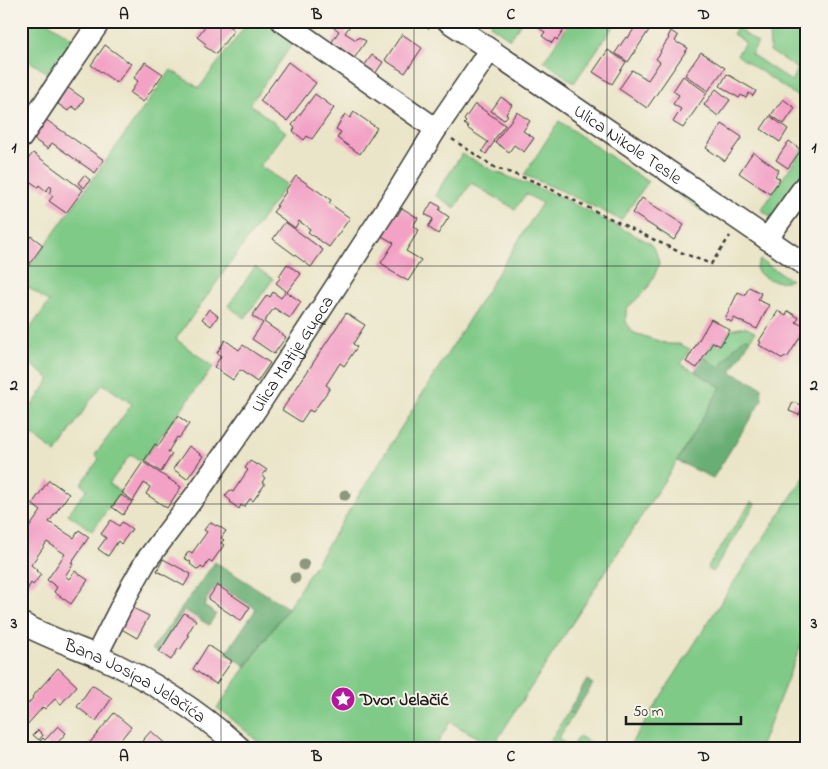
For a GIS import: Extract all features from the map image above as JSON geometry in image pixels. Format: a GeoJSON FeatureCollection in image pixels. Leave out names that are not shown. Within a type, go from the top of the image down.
{"type":"FeatureCollection","features":[{"type":"Feature","properties":{"kind":"street"},"geometry":{"type":"LineString","coordinates":[[21,138],[100,21]]}},
{"type":"Feature","properties":{"kind":"street"},"geometry":{"type":"LineString","coordinates":[[282,21],[436,129]]}},
{"type":"Feature","properties":{"kind":"street","name":"Ulica Nikole Tesle"},"geometry":{"type":"LineString","coordinates":[[448,21],[807,266]]}},
{"type":"Feature","properties":{"kind":"street","name":"Ulica Matije Gupca"},"geometry":{"type":"LineString","coordinates":[[96,656],[146,560],[198,492],[254,412],[398,192],[436,129],[490,50]]}},
{"type":"Feature","properties":{"kind":"street"},"geometry":{"type":"LineString","coordinates":[[768,239],[807,183]]}},
{"type":"Feature","properties":{"kind":"street","name":"Bana Josipa Jelačića"},"geometry":{"type":"LineString","coordinates":[[21,623],[137,675],[197,712],[240,748]]}},
{"type":"Feature","properties":{"kind":"path"},"geometry":{"type":"LineString","coordinates":[[436,129],[494,167],[536,182],[675,250],[711,264],[741,221]]}},
{"type":"Feature","properties":{"kind":"green space"},"geometry":{"type":"Polygon","coordinates":[[[21,21],[46,21],[79,43],[54,77],[21,56],[21,21]]]}},
{"type":"Feature","properties":{"kind":"green space"},"geometry":{"type":"Polygon","coordinates":[[[249,21],[272,21],[296,39],[250,104],[286,132],[260,166],[287,184],[176,339],[213,367],[142,461],[130,455],[109,484],[121,492],[92,531],[68,514],[87,489],[81,484],[99,459],[95,455],[132,404],[103,384],[56,453],[21,427],[21,422],[50,379],[21,357],[21,341],[49,302],[21,282],[21,279],[171,70],[199,88],[249,21]]]}},
{"type":"Feature","properties":{"kind":"green space"},"geometry":{"type":"Polygon","coordinates":[[[492,21],[522,21],[510,39],[490,25],[492,21]]]}},
{"type":"Feature","properties":{"kind":"green space"},"geometry":{"type":"Polygon","coordinates":[[[571,21],[617,21],[574,83],[544,61],[571,21]]]}},
{"type":"Feature","properties":{"kind":"green space"},"geometry":{"type":"Polygon","coordinates":[[[753,21],[807,21],[807,103],[737,55],[745,42],[733,34],[737,28],[758,43],[751,54],[791,81],[798,69],[770,51],[769,32],[753,21]]]}},
{"type":"Feature","properties":{"kind":"green space"},"geometry":{"type":"Polygon","coordinates":[[[559,121],[648,182],[621,220],[560,190],[524,175],[559,121]]]}},
{"type":"Feature","properties":{"kind":"green space"},"geometry":{"type":"Polygon","coordinates":[[[807,143],[807,176],[776,220],[761,210],[807,143]]]}},
{"type":"Feature","properties":{"kind":"green space"},"geometry":{"type":"Polygon","coordinates":[[[462,154],[494,171],[558,196],[650,243],[656,252],[659,263],[649,286],[628,307],[626,322],[634,333],[668,344],[679,344],[690,349],[681,364],[722,387],[677,461],[493,746],[450,722],[435,748],[265,748],[217,708],[288,608],[542,203],[526,194],[515,209],[471,183],[455,208],[435,195],[462,154]]]}},
{"type":"Feature","properties":{"kind":"green space"},"geometry":{"type":"Polygon","coordinates":[[[672,182],[716,212],[712,218],[668,188],[672,182]]]}},
{"type":"Feature","properties":{"kind":"green space"},"geometry":{"type":"Polygon","coordinates":[[[760,260],[791,280],[776,281],[762,276],[756,268],[760,260]]]}},
{"type":"Feature","properties":{"kind":"green space"},"geometry":{"type":"Polygon","coordinates":[[[255,267],[273,279],[245,318],[228,306],[255,267]]]}},
{"type":"Feature","properties":{"kind":"green space"},"geometry":{"type":"Polygon","coordinates":[[[745,327],[755,332],[751,339],[745,338],[735,347],[720,368],[703,357],[713,342],[721,346],[730,330],[745,327]]]}},
{"type":"Feature","properties":{"kind":"green space"},"geometry":{"type":"Polygon","coordinates":[[[745,338],[751,339],[731,372],[761,387],[762,400],[713,478],[677,461],[721,387],[695,371],[703,357],[720,368],[735,347],[745,338]]]}},
{"type":"Feature","properties":{"kind":"green space"},"geometry":{"type":"Polygon","coordinates":[[[807,473],[807,630],[760,748],[628,748],[732,585],[807,473]]]}},
{"type":"Feature","properties":{"kind":"green space"},"geometry":{"type":"Polygon","coordinates":[[[751,502],[755,504],[713,572],[707,568],[751,502]]]}},
{"type":"Feature","properties":{"kind":"green space"},"geometry":{"type":"Polygon","coordinates":[[[215,562],[288,608],[246,666],[226,653],[256,609],[217,584],[204,606],[216,614],[209,625],[184,610],[158,652],[152,649],[215,562]]]}},
{"type":"Feature","properties":{"kind":"green space"},"geometry":{"type":"Polygon","coordinates":[[[587,680],[593,684],[573,715],[568,712],[587,680]]]}},
{"type":"Feature","properties":{"kind":"green space"},"geometry":{"type":"Polygon","coordinates":[[[568,712],[573,715],[558,739],[571,747],[579,736],[591,743],[588,748],[546,748],[568,712]]]}},
{"type":"Feature","properties":{"kind":"building"},"geometry":{"type":"Polygon","coordinates":[[[209,21],[230,21],[227,25],[234,30],[216,54],[204,46],[206,44],[197,37],[209,21]]]}},
{"type":"Feature","properties":{"kind":"building"},"geometry":{"type":"Polygon","coordinates":[[[324,21],[353,21],[345,33],[356,40],[359,37],[366,41],[353,60],[331,43],[339,31],[324,21]]]}},
{"type":"Feature","properties":{"kind":"building"},"geometry":{"type":"Polygon","coordinates":[[[539,21],[570,21],[557,40],[555,38],[552,43],[542,36],[545,32],[536,26],[539,21]]]}},
{"type":"Feature","properties":{"kind":"building"},"geometry":{"type":"Polygon","coordinates":[[[639,21],[655,21],[628,62],[615,53],[639,21]]]}},
{"type":"Feature","properties":{"kind":"building"},"geometry":{"type":"Polygon","coordinates":[[[671,31],[678,36],[675,41],[688,48],[647,108],[619,89],[632,70],[648,80],[660,62],[656,59],[669,38],[671,31]]]}},
{"type":"Feature","properties":{"kind":"building"},"geometry":{"type":"Polygon","coordinates":[[[402,34],[422,48],[405,73],[385,60],[402,34]]]}},
{"type":"Feature","properties":{"kind":"building"},"geometry":{"type":"Polygon","coordinates":[[[105,45],[131,64],[117,83],[91,65],[105,45]]]}},
{"type":"Feature","properties":{"kind":"building"},"geometry":{"type":"Polygon","coordinates":[[[608,50],[626,62],[612,84],[593,72],[608,50]]]}},
{"type":"Feature","properties":{"kind":"building"},"geometry":{"type":"Polygon","coordinates":[[[701,52],[725,68],[708,91],[685,75],[701,52]]]}},
{"type":"Feature","properties":{"kind":"building"},"geometry":{"type":"Polygon","coordinates":[[[372,55],[383,62],[375,74],[364,66],[372,55]]]}},
{"type":"Feature","properties":{"kind":"building"},"geometry":{"type":"Polygon","coordinates":[[[145,62],[163,74],[143,102],[130,93],[138,81],[134,78],[145,62]]]}},
{"type":"Feature","properties":{"kind":"building"},"geometry":{"type":"Polygon","coordinates":[[[288,62],[316,83],[287,121],[260,101],[288,62]]]}},
{"type":"Feature","properties":{"kind":"building"},"geometry":{"type":"Polygon","coordinates":[[[727,74],[756,91],[753,96],[749,93],[746,98],[741,95],[739,98],[720,86],[727,74]]]}},
{"type":"Feature","properties":{"kind":"building"},"geometry":{"type":"Polygon","coordinates":[[[683,76],[707,93],[683,128],[673,122],[681,109],[673,104],[679,95],[673,91],[683,76]]]}},
{"type":"Feature","properties":{"kind":"building"},"geometry":{"type":"Polygon","coordinates":[[[64,85],[84,99],[77,110],[72,106],[68,111],[58,104],[61,99],[57,96],[64,85]]]}},
{"type":"Feature","properties":{"kind":"building"},"geometry":{"type":"Polygon","coordinates":[[[716,89],[730,100],[718,116],[704,105],[716,89]]]}},
{"type":"Feature","properties":{"kind":"building"},"geometry":{"type":"Polygon","coordinates":[[[315,94],[334,108],[312,139],[307,136],[304,140],[293,131],[295,128],[292,125],[315,94]]]}},
{"type":"Feature","properties":{"kind":"building"},"geometry":{"type":"Polygon","coordinates":[[[501,97],[512,105],[504,120],[491,111],[501,97]]]}},
{"type":"Feature","properties":{"kind":"building"},"geometry":{"type":"Polygon","coordinates":[[[783,99],[795,108],[784,124],[771,115],[783,99]]]}},
{"type":"Feature","properties":{"kind":"building"},"geometry":{"type":"Polygon","coordinates":[[[475,104],[505,125],[486,154],[482,151],[488,142],[464,124],[466,122],[464,120],[475,104]]]}},
{"type":"Feature","properties":{"kind":"building"},"geometry":{"type":"Polygon","coordinates":[[[354,112],[377,128],[360,154],[337,138],[341,132],[336,129],[345,114],[350,118],[354,112]]]}},
{"type":"Feature","properties":{"kind":"building"},"geometry":{"type":"Polygon","coordinates":[[[517,112],[530,121],[523,131],[534,138],[524,152],[514,145],[509,152],[495,142],[517,112]]]}},
{"type":"Feature","properties":{"kind":"building"},"geometry":{"type":"Polygon","coordinates":[[[770,116],[788,129],[780,142],[761,129],[770,116]]]}},
{"type":"Feature","properties":{"kind":"building"},"geometry":{"type":"Polygon","coordinates":[[[42,117],[104,160],[95,173],[52,143],[48,149],[29,136],[42,117]]]}},
{"type":"Feature","properties":{"kind":"building"},"geometry":{"type":"Polygon","coordinates":[[[722,124],[742,137],[725,161],[706,148],[722,124]]]}},
{"type":"Feature","properties":{"kind":"building"},"geometry":{"type":"Polygon","coordinates":[[[789,141],[801,150],[788,168],[776,160],[789,141]]]}},
{"type":"Feature","properties":{"kind":"building"},"geometry":{"type":"Polygon","coordinates":[[[753,152],[779,170],[775,176],[780,179],[770,194],[739,173],[753,152]]]}},
{"type":"Feature","properties":{"kind":"building"},"geometry":{"type":"Polygon","coordinates":[[[33,153],[83,190],[66,213],[49,201],[53,196],[49,193],[52,188],[50,186],[46,191],[21,175],[21,168],[33,153]]]}},
{"type":"Feature","properties":{"kind":"building"},"geometry":{"type":"Polygon","coordinates":[[[84,175],[90,180],[84,188],[78,183],[84,175]]]}},
{"type":"Feature","properties":{"kind":"building"},"geometry":{"type":"Polygon","coordinates":[[[296,176],[331,200],[329,203],[350,218],[329,247],[308,232],[310,229],[299,221],[295,228],[273,212],[296,176]]]}},
{"type":"Feature","properties":{"kind":"building"},"geometry":{"type":"Polygon","coordinates":[[[642,198],[684,225],[674,240],[632,213],[642,198]]]}},
{"type":"Feature","properties":{"kind":"building"},"geometry":{"type":"Polygon","coordinates":[[[432,202],[441,207],[439,210],[449,217],[438,234],[428,227],[433,219],[425,214],[432,202]]]}},
{"type":"Feature","properties":{"kind":"building"},"geometry":{"type":"Polygon","coordinates":[[[402,208],[418,218],[413,226],[419,230],[406,251],[421,260],[408,281],[381,263],[394,243],[380,235],[394,214],[397,216],[402,208]]]}},
{"type":"Feature","properties":{"kind":"building"},"geometry":{"type":"Polygon","coordinates":[[[285,222],[323,250],[311,267],[273,239],[285,222]]]}},
{"type":"Feature","properties":{"kind":"building"},"geometry":{"type":"Polygon","coordinates":[[[31,236],[43,245],[28,266],[21,261],[21,250],[31,236]]]}},
{"type":"Feature","properties":{"kind":"building"},"geometry":{"type":"Polygon","coordinates":[[[287,264],[301,274],[287,292],[301,302],[290,318],[274,308],[264,322],[286,337],[274,354],[252,339],[263,323],[252,316],[267,295],[270,297],[273,292],[281,298],[286,291],[276,283],[287,264]]]}},
{"type":"Feature","properties":{"kind":"building"},"geometry":{"type":"Polygon","coordinates":[[[749,287],[761,293],[758,300],[769,305],[757,329],[734,318],[732,322],[725,319],[738,292],[745,295],[749,287]]]}},
{"type":"Feature","properties":{"kind":"building"},"geometry":{"type":"Polygon","coordinates":[[[209,309],[218,316],[211,326],[202,319],[209,309]]]}},
{"type":"Feature","properties":{"kind":"building"},"geometry":{"type":"Polygon","coordinates":[[[778,311],[786,316],[788,311],[799,318],[796,322],[806,328],[787,358],[783,359],[759,345],[761,342],[759,341],[778,311]]]}},
{"type":"Feature","properties":{"kind":"building"},"geometry":{"type":"Polygon","coordinates":[[[346,313],[365,325],[353,344],[357,347],[344,366],[340,363],[326,385],[330,388],[313,412],[309,410],[301,422],[282,410],[346,313]]]}},
{"type":"Feature","properties":{"kind":"building"},"geometry":{"type":"Polygon","coordinates":[[[711,319],[730,330],[720,346],[713,342],[697,368],[686,362],[711,319]]]}},
{"type":"Feature","properties":{"kind":"building"},"geometry":{"type":"Polygon","coordinates":[[[225,340],[239,350],[243,345],[270,363],[257,382],[240,370],[233,380],[214,367],[221,356],[217,353],[225,340]]]}},
{"type":"Feature","properties":{"kind":"building"},"geometry":{"type":"Polygon","coordinates":[[[793,402],[803,406],[799,415],[789,411],[793,402]]]}},
{"type":"Feature","properties":{"kind":"building"},"geometry":{"type":"Polygon","coordinates":[[[178,416],[189,424],[179,438],[177,437],[168,452],[172,454],[161,472],[144,461],[155,444],[158,446],[178,416]]]}},
{"type":"Feature","properties":{"kind":"building"},"geometry":{"type":"Polygon","coordinates":[[[189,446],[203,456],[187,479],[173,469],[189,446]]]}},
{"type":"Feature","properties":{"kind":"building"},"geometry":{"type":"Polygon","coordinates":[[[250,461],[267,470],[262,476],[265,478],[262,482],[265,484],[253,501],[250,499],[244,507],[241,505],[239,509],[225,496],[230,490],[233,492],[248,470],[245,468],[250,461]]]}},
{"type":"Feature","properties":{"kind":"building"},"geometry":{"type":"Polygon","coordinates":[[[143,462],[181,487],[167,508],[146,494],[150,487],[144,483],[133,501],[122,493],[143,462]]]}},
{"type":"Feature","properties":{"kind":"building"},"geometry":{"type":"Polygon","coordinates":[[[49,480],[69,494],[49,522],[74,538],[79,530],[89,537],[71,563],[73,564],[65,576],[69,579],[75,571],[88,580],[71,604],[54,592],[57,587],[47,580],[65,554],[47,542],[31,565],[41,574],[33,585],[31,583],[26,592],[21,589],[21,546],[28,536],[25,533],[41,511],[32,504],[49,480]]]}},
{"type":"Feature","properties":{"kind":"building"},"geometry":{"type":"Polygon","coordinates":[[[121,495],[132,502],[123,515],[112,507],[121,495]]]}},
{"type":"Feature","properties":{"kind":"building"},"geometry":{"type":"Polygon","coordinates":[[[111,520],[119,526],[122,522],[132,529],[121,544],[118,541],[108,556],[98,549],[106,538],[101,534],[111,520]]]}},
{"type":"Feature","properties":{"kind":"building"},"geometry":{"type":"Polygon","coordinates":[[[210,522],[226,531],[221,538],[224,540],[221,543],[224,545],[212,562],[209,560],[204,569],[201,567],[198,570],[190,564],[191,562],[184,558],[189,551],[192,553],[207,532],[204,530],[210,522]]]}},
{"type":"Feature","properties":{"kind":"building"},"geometry":{"type":"Polygon","coordinates":[[[163,559],[191,574],[184,586],[157,571],[163,559]]]}},
{"type":"Feature","properties":{"kind":"building"},"geometry":{"type":"Polygon","coordinates":[[[217,585],[250,607],[241,621],[208,599],[217,585]]]}},
{"type":"Feature","properties":{"kind":"building"},"geometry":{"type":"Polygon","coordinates":[[[129,606],[149,616],[137,638],[118,627],[129,606]]]}},
{"type":"Feature","properties":{"kind":"building"},"geometry":{"type":"Polygon","coordinates":[[[184,613],[196,620],[187,635],[189,636],[171,660],[159,652],[184,613]]]}},
{"type":"Feature","properties":{"kind":"building"},"geometry":{"type":"Polygon","coordinates":[[[208,645],[232,661],[216,684],[193,669],[208,645]]]}},
{"type":"Feature","properties":{"kind":"building"},"geometry":{"type":"Polygon","coordinates":[[[58,668],[77,686],[61,704],[55,699],[45,709],[43,707],[25,727],[24,725],[21,728],[21,712],[58,668]]]}},
{"type":"Feature","properties":{"kind":"building"},"geometry":{"type":"Polygon","coordinates":[[[92,685],[112,698],[96,721],[77,707],[92,685]]]}},
{"type":"Feature","properties":{"kind":"building"},"geometry":{"type":"Polygon","coordinates":[[[114,713],[131,727],[114,748],[91,748],[88,745],[114,713]]]}},
{"type":"Feature","properties":{"kind":"building"},"geometry":{"type":"Polygon","coordinates":[[[58,726],[66,733],[53,748],[40,741],[43,738],[45,740],[58,726]]]}},
{"type":"Feature","properties":{"kind":"building"},"geometry":{"type":"Polygon","coordinates":[[[38,730],[43,735],[39,740],[33,735],[38,730]]]}},
{"type":"Feature","properties":{"kind":"building"},"geometry":{"type":"Polygon","coordinates":[[[151,731],[170,748],[136,748],[151,731]]]}},
{"type":"Feature","properties":{"kind":"place","name":"Dvor Jelačić"},"geometry":{"type":"Point","coordinates":[343,699]}}]}
